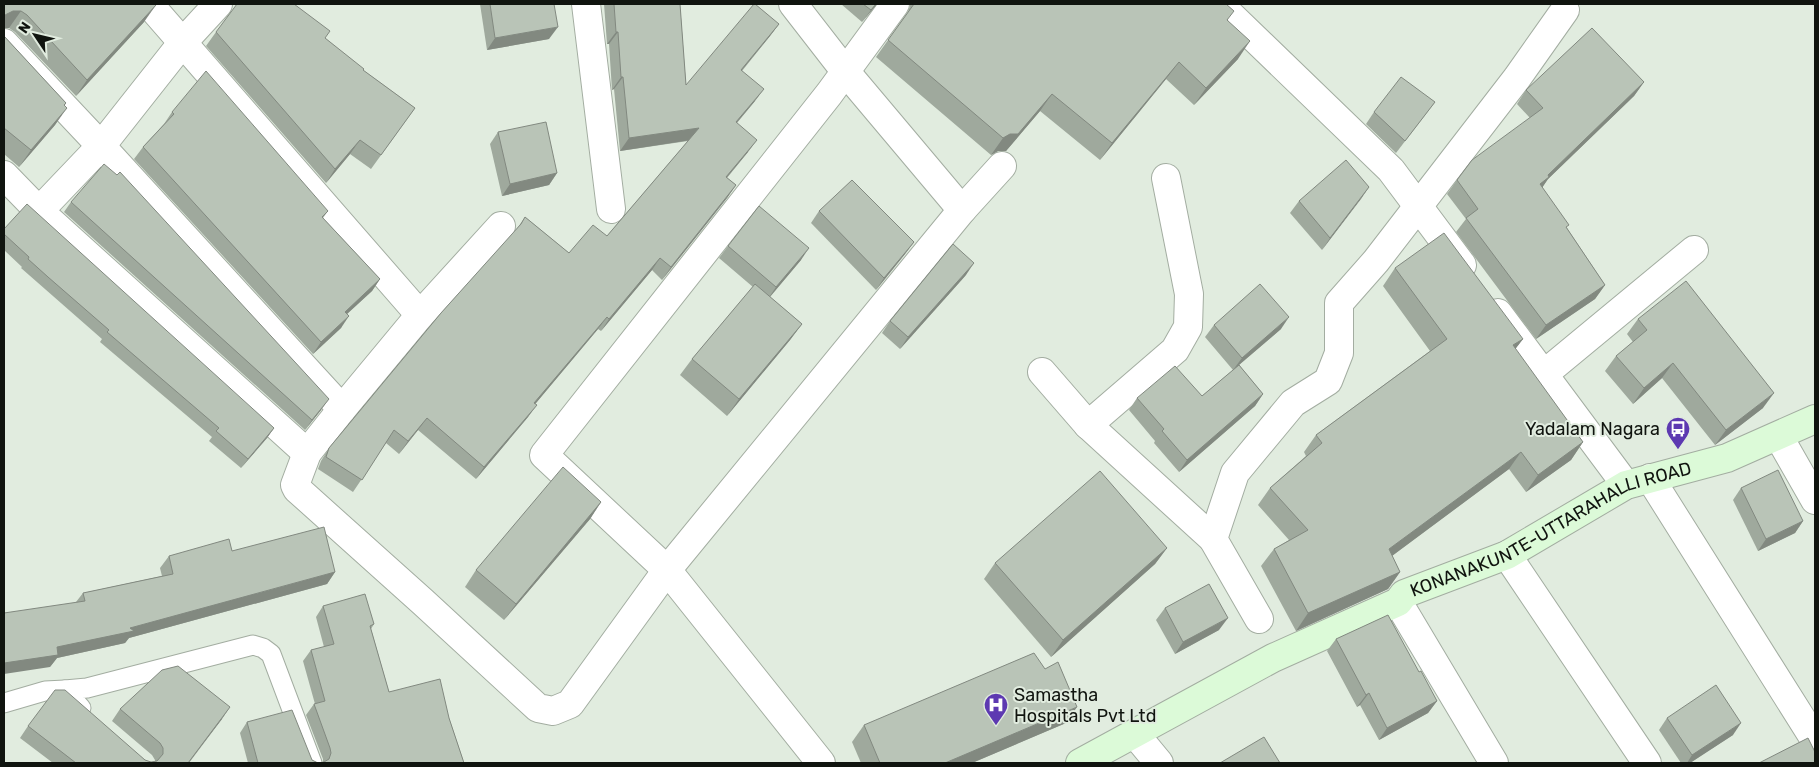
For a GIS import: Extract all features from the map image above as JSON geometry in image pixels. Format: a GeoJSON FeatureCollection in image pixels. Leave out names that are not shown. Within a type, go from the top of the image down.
{"type":"FeatureCollection","features":[{"type":"Feature","properties":{"kind":"main road","name":"KONANAKUNTE-UTTARAHALLI ROAD"},"geometry":{"type":"LineString","coordinates":[[1080,763],[1273,658],[1398,602],[1404,594],[1507,555],[1638,481],[1728,458],[1815,420]]}},
{"type":"Feature","properties":{"kind":"street"},"geometry":{"type":"LineString","coordinates":[[149,4],[420,315]]}},
{"type":"Feature","properties":{"kind":"street"},"geometry":{"type":"LineString","coordinates":[[39,211],[101,146],[183,42],[218,4]]}},
{"type":"Feature","properties":{"kind":"street"},"geometry":{"type":"LineString","coordinates":[[586,4],[611,209]]}},
{"type":"Feature","properties":{"kind":"street"},"geometry":{"type":"LineString","coordinates":[[793,4],[846,71],[962,210]]}},
{"type":"Feature","properties":{"kind":"street"},"geometry":{"type":"LineString","coordinates":[[821,763],[667,570],[544,454],[846,71],[895,4]]}},
{"type":"Feature","properties":{"kind":"street"},"geometry":{"type":"LineString","coordinates":[[1219,4],[1391,170],[1544,374],[1638,481],[1815,740]]}},
{"type":"Feature","properties":{"kind":"street"},"geometry":{"type":"LineString","coordinates":[[1213,539],[1235,473],[1293,403],[1328,381],[1340,353],[1340,303],[1376,261],[1517,78],[1564,10]]}},
{"type":"Feature","properties":{"kind":"street"},"geometry":{"type":"LineString","coordinates":[[4,43],[342,409]]}},
{"type":"Feature","properties":{"kind":"street"},"geometry":{"type":"LineString","coordinates":[[501,226],[420,315],[342,409],[307,453],[294,485],[538,708],[553,711],[570,704],[667,570],[962,210],[1002,166]]}},
{"type":"Feature","properties":{"kind":"street"},"geometry":{"type":"LineString","coordinates":[[4,174],[39,211],[307,453]]}},
{"type":"Feature","properties":{"kind":"street"},"geometry":{"type":"LineString","coordinates":[[1088,425],[1175,350],[1188,327],[1189,294],[1166,178]]}},
{"type":"Feature","properties":{"kind":"street"},"geometry":{"type":"LineString","coordinates":[[1544,374],[1694,250]]}},
{"type":"Feature","properties":{"kind":"street"},"geometry":{"type":"LineString","coordinates":[[1042,372],[1088,425],[1213,539],[1259,619]]}},
{"type":"Feature","properties":{"kind":"street"},"geometry":{"type":"LineString","coordinates":[[1778,437],[1815,500]]}},
{"type":"Feature","properties":{"kind":"street"},"geometry":{"type":"LineString","coordinates":[[1507,555],[1647,763]]}},
{"type":"Feature","properties":{"kind":"street"},"geometry":{"type":"LineString","coordinates":[[1398,602],[1494,763]]}},
{"type":"Feature","properties":{"kind":"street"},"geometry":{"type":"LineString","coordinates":[[1134,734],[1159,763]]}},
{"type":"Feature","properties":{"kind":"lane"},"geometry":{"type":"LineString","coordinates":[[4,703],[45,691],[87,688],[253,645],[263,648],[271,654],[312,763]]}},
{"type":"Feature","properties":{"kind":"lane"},"geometry":{"type":"LineString","coordinates":[[65,690],[93,719]]}},
{"type":"Feature","properties":{"kind":"building"},"geometry":{"type":"Polygon","coordinates":[[[4,4],[156,5],[87,80],[27,15],[21,11],[13,11],[4,17],[4,4]]]}},
{"type":"Feature","properties":{"kind":"building"},"geometry":{"type":"Polygon","coordinates":[[[237,4],[294,4],[330,31],[325,38],[363,70],[415,108],[381,155],[360,140],[335,169],[216,32],[237,4]]]}},
{"type":"Feature","properties":{"kind":"building"},"geometry":{"type":"Polygon","coordinates":[[[490,4],[554,4],[558,27],[495,38],[490,4]]]}},
{"type":"Feature","properties":{"kind":"building"},"geometry":{"type":"Polygon","coordinates":[[[614,4],[680,4],[686,85],[754,4],[779,24],[741,70],[764,89],[736,122],[757,140],[726,177],[736,185],[671,267],[660,258],[609,319],[607,317],[534,403],[537,405],[484,467],[427,418],[408,441],[394,430],[362,480],[326,457],[329,448],[441,313],[521,224],[525,217],[569,253],[593,225],[607,236],[699,128],[629,138],[614,4]]]}},
{"type":"Feature","properties":{"kind":"building"},"geometry":{"type":"Polygon","coordinates":[[[863,4],[876,4],[871,10],[863,4]]]}},
{"type":"Feature","properties":{"kind":"building"},"geometry":{"type":"Polygon","coordinates":[[[914,4],[1226,4],[1234,11],[1227,20],[1250,41],[1206,88],[1179,62],[1112,143],[1052,94],[1018,134],[1010,134],[1003,138],[888,40],[914,4]]]}},
{"type":"Feature","properties":{"kind":"building"},"geometry":{"type":"Polygon","coordinates":[[[1592,28],[1644,82],[1540,184],[1569,225],[1566,227],[1605,285],[1546,325],[1466,218],[1478,209],[1457,180],[1472,160],[1543,108],[1526,90],[1592,28]]]}},
{"type":"Feature","properties":{"kind":"building"},"geometry":{"type":"Polygon","coordinates":[[[4,36],[66,103],[64,105],[67,108],[31,150],[4,128],[4,36]]]}},
{"type":"Feature","properties":{"kind":"building"},"geometry":{"type":"Polygon","coordinates":[[[206,71],[328,211],[322,217],[380,279],[345,312],[349,316],[321,342],[143,147],[174,114],[172,112],[206,71]]]}},
{"type":"Feature","properties":{"kind":"building"},"geometry":{"type":"Polygon","coordinates":[[[1401,77],[1435,102],[1405,141],[1374,112],[1401,77]]]}},
{"type":"Feature","properties":{"kind":"building"},"geometry":{"type":"Polygon","coordinates":[[[546,122],[557,173],[510,184],[498,132],[546,122]]]}},
{"type":"Feature","properties":{"kind":"building"},"geometry":{"type":"Polygon","coordinates":[[[1346,160],[1369,187],[1330,238],[1299,201],[1346,160]]]}},
{"type":"Feature","properties":{"kind":"building"},"geometry":{"type":"Polygon","coordinates":[[[104,164],[117,175],[120,172],[329,399],[312,420],[71,202],[104,164]]]}},
{"type":"Feature","properties":{"kind":"building"},"geometry":{"type":"Polygon","coordinates":[[[852,180],[914,242],[884,278],[819,211],[852,180]]]}},
{"type":"Feature","properties":{"kind":"building"},"geometry":{"type":"Polygon","coordinates":[[[27,204],[274,428],[248,459],[216,431],[219,428],[107,332],[109,330],[28,259],[29,257],[4,234],[4,229],[27,204]]]}},
{"type":"Feature","properties":{"kind":"building"},"geometry":{"type":"Polygon","coordinates":[[[759,206],[809,248],[776,287],[728,246],[759,206]]]}},
{"type":"Feature","properties":{"kind":"building"},"geometry":{"type":"Polygon","coordinates":[[[1444,233],[1523,339],[1513,345],[1583,442],[1538,475],[1521,452],[1389,549],[1400,572],[1308,613],[1274,549],[1308,530],[1270,488],[1322,443],[1316,435],[1447,339],[1395,268],[1444,233]]]}},
{"type":"Feature","properties":{"kind":"building"},"geometry":{"type":"Polygon","coordinates":[[[953,244],[974,263],[908,337],[890,321],[953,244]]]}},
{"type":"Feature","properties":{"kind":"building"},"geometry":{"type":"Polygon","coordinates":[[[1686,281],[1774,393],[1726,430],[1673,363],[1644,388],[1616,356],[1647,330],[1638,319],[1686,281]]]}},
{"type":"Feature","properties":{"kind":"building"},"geometry":{"type":"Polygon","coordinates":[[[755,284],[802,324],[739,399],[692,359],[755,284]]]}},
{"type":"Feature","properties":{"kind":"building"},"geometry":{"type":"Polygon","coordinates":[[[1260,284],[1289,317],[1242,358],[1214,325],[1260,284]]]}},
{"type":"Feature","properties":{"kind":"building"},"geometry":{"type":"Polygon","coordinates":[[[1239,365],[1263,394],[1187,460],[1162,431],[1164,429],[1137,398],[1175,366],[1202,396],[1239,365]]]}},
{"type":"Feature","properties":{"kind":"building"},"geometry":{"type":"Polygon","coordinates":[[[563,467],[601,502],[516,604],[476,570],[563,467]]]}},
{"type":"Feature","properties":{"kind":"building"},"geometry":{"type":"Polygon","coordinates":[[[1778,470],[1803,521],[1766,539],[1741,488],[1778,470]]]}},
{"type":"Feature","properties":{"kind":"building"},"geometry":{"type":"Polygon","coordinates":[[[1100,471],[1167,548],[1063,640],[995,563],[1100,471]]]}},
{"type":"Feature","properties":{"kind":"building"},"geometry":{"type":"Polygon","coordinates":[[[324,527],[335,572],[130,628],[134,631],[57,647],[58,655],[4,663],[4,613],[85,601],[83,593],[173,574],[169,556],[229,539],[232,551],[324,527]]]}},
{"type":"Feature","properties":{"kind":"building"},"geometry":{"type":"Polygon","coordinates":[[[1209,584],[1228,618],[1183,642],[1165,608],[1209,584]]]}},
{"type":"Feature","properties":{"kind":"building"},"geometry":{"type":"Polygon","coordinates":[[[365,594],[374,624],[370,626],[389,692],[440,679],[449,718],[464,763],[318,763],[329,759],[331,753],[314,704],[325,701],[311,650],[334,644],[323,606],[365,594]]]}},
{"type":"Feature","properties":{"kind":"building"},"geometry":{"type":"Polygon","coordinates":[[[1388,615],[1437,701],[1387,728],[1369,693],[1366,695],[1336,639],[1388,615]]]}},
{"type":"Feature","properties":{"kind":"building"},"geometry":{"type":"Polygon","coordinates":[[[1034,653],[1045,669],[1058,662],[1077,707],[945,763],[880,763],[864,725],[1034,653]]]}},
{"type":"Feature","properties":{"kind":"building"},"geometry":{"type":"Polygon","coordinates":[[[178,666],[230,707],[188,763],[76,763],[28,726],[55,690],[65,690],[145,760],[157,761],[163,754],[163,748],[160,743],[120,709],[162,670],[178,666]]]}},
{"type":"Feature","properties":{"kind":"building"},"geometry":{"type":"Polygon","coordinates":[[[1716,685],[1741,723],[1692,755],[1667,718],[1716,685]]]}},
{"type":"Feature","properties":{"kind":"building"},"geometry":{"type":"Polygon","coordinates":[[[292,710],[312,760],[318,763],[258,763],[247,722],[292,710]]]}},
{"type":"Feature","properties":{"kind":"building"},"geometry":{"type":"Polygon","coordinates":[[[1264,737],[1280,763],[1220,763],[1264,737]]]}},
{"type":"Feature","properties":{"kind":"building"},"geometry":{"type":"Polygon","coordinates":[[[1808,738],[1815,752],[1815,763],[1759,763],[1808,738]]]}},
{"type":"Feature","properties":{"kind":"place","name":"Yadalam Nagara"},"geometry":{"type":"Point","coordinates":[1678,450]}},
{"type":"Feature","properties":{"kind":"place","name":"Samastha Hospitals Pvt Ltd"},"geometry":{"type":"Point","coordinates":[996,726]}}]}
